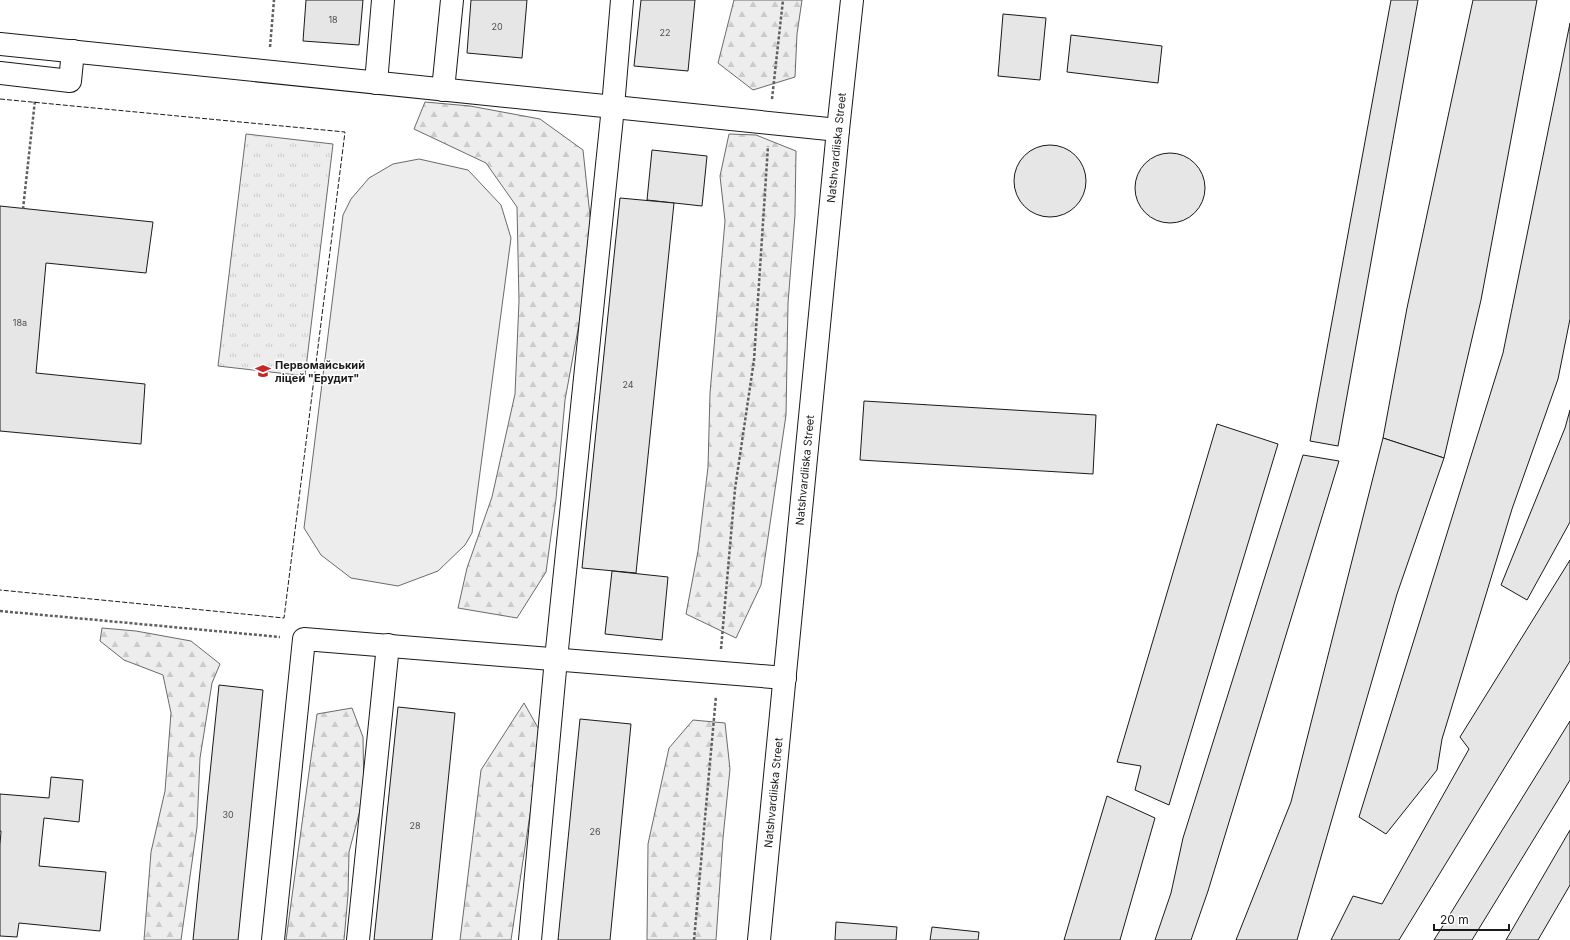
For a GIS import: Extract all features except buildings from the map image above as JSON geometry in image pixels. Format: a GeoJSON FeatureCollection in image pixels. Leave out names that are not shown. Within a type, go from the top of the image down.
{"type":"FeatureCollection","features":[{"type":"Feature","properties":{"kind":"street"},"geometry":{"type":"LineString","coordinates":[[376,83],[384,0]]}},
{"type":"Feature","properties":{"kind":"street"},"geometry":{"type":"LineString","coordinates":[[444,90],[452,0]]}},
{"type":"Feature","properties":{"kind":"street"},"geometry":{"type":"LineString","coordinates":[[530,940],[556,659],[613,107],[622,0]]}},
{"type":"Feature","properties":{"kind":"street","name":"Natshvardiiska Street"},"geometry":{"type":"LineString","coordinates":[[759,940],[852,0]]}},
{"type":"Feature","properties":{"kind":"street"},"geometry":{"type":"LineString","coordinates":[[0,44],[838,130]]}},
{"type":"Feature","properties":{"kind":"street"},"geometry":{"type":"LineString","coordinates":[[0,74],[70,80],[73,51]]}},
{"type":"Feature","properties":{"kind":"street"},"geometry":{"type":"LineString","coordinates":[[273,940],[304,639],[785,678]]}},
{"type":"Feature","properties":{"kind":"street"},"geometry":{"type":"LineString","coordinates":[[358,940],[388,645]]}},
{"type":"Feature","properties":{"kind":"path"},"geometry":{"type":"LineString","coordinates":[[268,72],[274,0]]}},
{"type":"Feature","properties":{"kind":"path"},"geometry":{"type":"LineString","coordinates":[[694,940],[735,489],[754,360],[770,123],[783,0]]}},
{"type":"Feature","properties":{"kind":"path"},"geometry":{"type":"LineString","coordinates":[[24,209],[37,77]]}},
{"type":"Feature","properties":{"kind":"path"},"geometry":{"type":"LineString","coordinates":[[0,611],[304,639]]}},
{"type":"Feature","properties":{"kind":"green space"},"geometry":{"type":"Polygon","coordinates":[[[734,0],[802,0],[797,34],[795,77],[753,90],[718,63],[734,0]]]}},
{"type":"Feature","properties":{"kind":"green space"},"geometry":{"type":"Polygon","coordinates":[[[425,102],[470,106],[540,119],[583,150],[591,225],[583,302],[565,400],[556,499],[546,572],[517,618],[458,608],[467,568],[492,497],[515,394],[519,301],[517,207],[486,163],[414,129],[425,102]]]}},
{"type":"Feature","properties":{"kind":"green space"},"geometry":{"type":"Polygon","coordinates":[[[246,134],[333,144],[305,376],[218,366],[246,134]]]}},
{"type":"Feature","properties":{"kind":"green space"},"geometry":{"type":"Polygon","coordinates":[[[729,134],[756,135],[796,151],[795,215],[788,303],[786,415],[761,585],[736,638],[686,614],[698,551],[708,467],[710,393],[725,221],[720,176],[729,134]]]}},
{"type":"Feature","properties":{"kind":"green space"},"geometry":{"type":"Polygon","coordinates":[[[102,628],[136,631],[191,641],[220,664],[212,683],[200,758],[197,827],[181,940],[144,940],[151,852],[165,791],[171,713],[163,675],[124,660],[100,641],[102,628]]]}},
{"type":"Feature","properties":{"kind":"green space"},"geometry":{"type":"Polygon","coordinates":[[[524,703],[542,735],[511,940],[460,940],[481,770],[524,703]]]}},
{"type":"Feature","properties":{"kind":"green space"},"geometry":{"type":"Polygon","coordinates":[[[352,708],[363,737],[364,795],[349,852],[348,895],[344,940],[286,940],[317,714],[352,708]]]}},
{"type":"Feature","properties":{"kind":"green space"},"geometry":{"type":"Polygon","coordinates":[[[693,720],[725,723],[730,769],[723,838],[716,940],[647,940],[648,844],[669,748],[693,720]]]}},
{"type":"Feature","properties":{"kind":"shaded area"},"geometry":{"type":"Polygon","coordinates":[[[419,159],[468,170],[501,205],[511,238],[472,533],[465,545],[438,571],[398,586],[351,578],[321,555],[304,528],[343,215],[351,199],[369,178],[393,164],[419,159]]]}},
{"type":"Feature","properties":{"kind":"fence"},"geometry":{"type":"LineString","coordinates":[[0,99],[345,132],[284,618],[0,590]]}},
{"type":"Feature","properties":{"kind":"place","name":"Первомайський ліцей \"Ерудит\""},"geometry":{"type":"Point","coordinates":[263,371]}}]}
